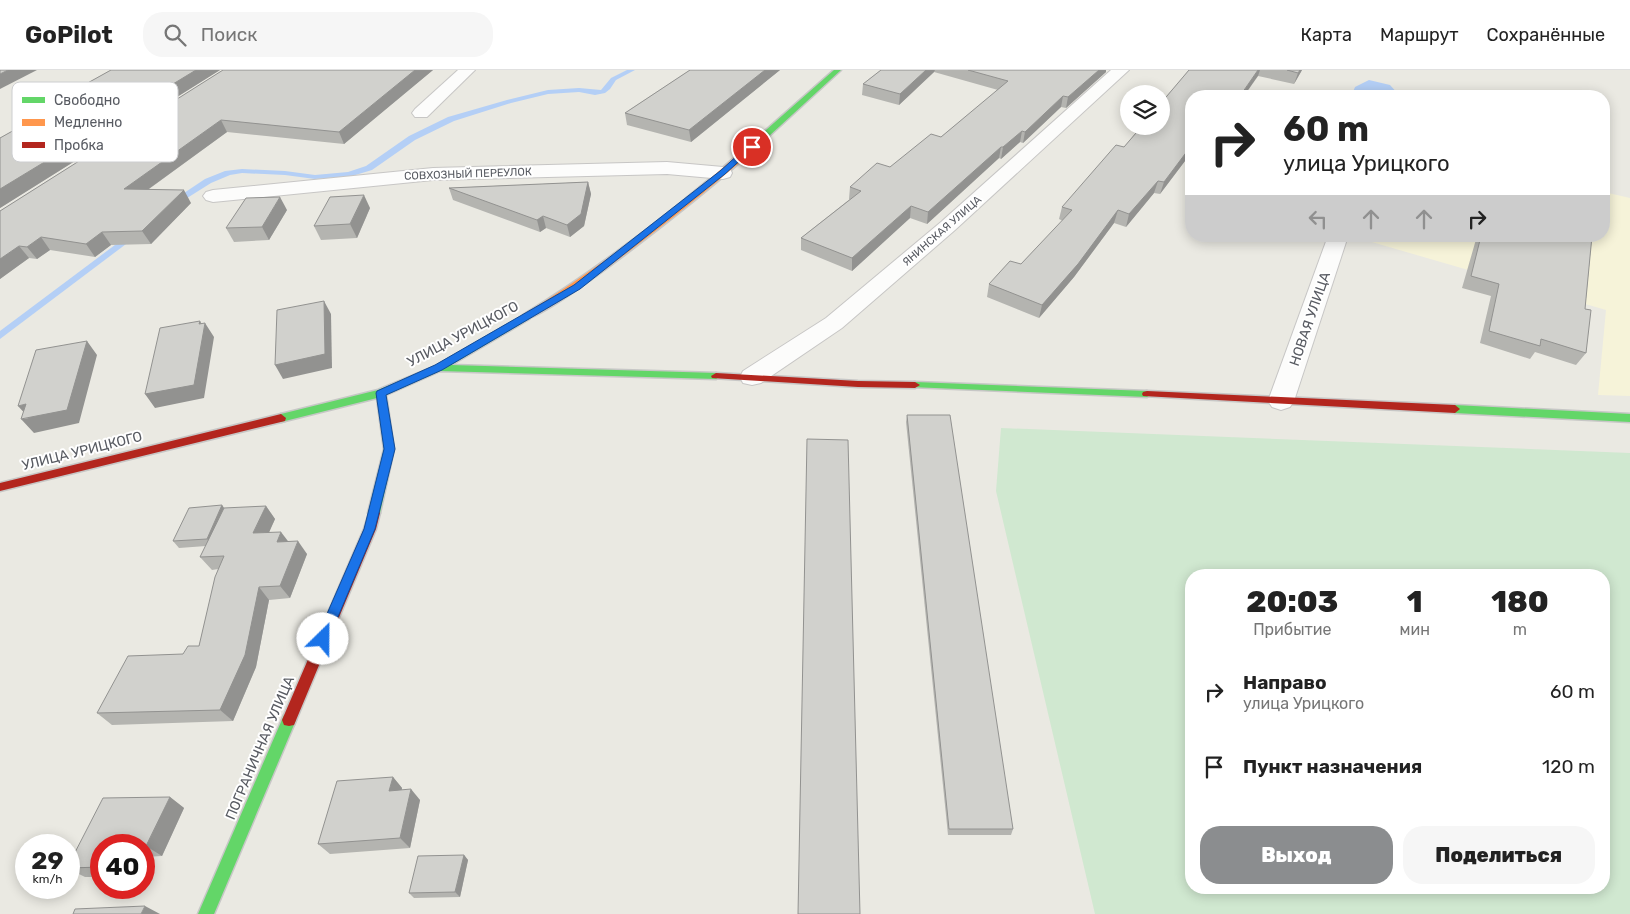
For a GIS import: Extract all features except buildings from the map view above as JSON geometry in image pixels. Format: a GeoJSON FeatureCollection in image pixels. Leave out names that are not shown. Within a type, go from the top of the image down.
{"type":"FeatureCollection","features":[{"type":"Feature","properties":{"kind":"street"},"geometry":{"type":"LineString","coordinates":[[421,113],[468,70]]}},
{"type":"Feature","properties":{"kind":"street","name":"УЛИЦА УРИЦКОГО"},"geometry":{"type":"LineString","coordinates":[[0,486],[381,393],[439,368],[577,287],[723,173],[838,70]]}},
{"type":"Feature","properties":{"kind":"street","name":"ЯНИНСКАЯ УЛИЦА"},"geometry":{"type":"LineString","coordinates":[[752,378],[834,323],[948,226],[1121,70]]}},
{"type":"Feature","properties":{"kind":"street","name":"СОВХОЗНЫЙ ПЕРЕУЛОК"},"geometry":{"type":"LineString","coordinates":[[213,196],[433,174],[668,168],[723,173]]}},
{"type":"Feature","properties":{"kind":"street","name":"НОВАЯ УЛИЦА"},"geometry":{"type":"LineString","coordinates":[[1281,401],[1336,242]]}},
{"type":"Feature","properties":{"kind":"street"},"geometry":{"type":"LineString","coordinates":[[439,368],[752,378],[858,384],[970,385],[1630,418]]}},
{"type":"Feature","properties":{"kind":"street","name":"ПОГРАНИЧНАЯ УЛИЦА"},"geometry":{"type":"LineString","coordinates":[[206,914],[370,529],[389,449],[381,393]]}},
{"type":"Feature","properties":{"kind":"shaded area"},"geometry":{"type":"Polygon","coordinates":[[[1610,193],[1630,198],[1630,396],[1598,395],[1606,310],[1372,242],[1610,242],[1610,193]]]}},
{"type":"Feature","properties":{"kind":"green space"},"geometry":{"type":"Polygon","coordinates":[[[1001,428],[1630,453],[1630,914],[1095,914],[996,491],[1001,428]]]}},
{"type":"Feature","properties":{"kind":"water"},"geometry":{"type":"Polygon","coordinates":[[[1369,80],[1390,85],[1394,90],[1354,90],[1355,87],[1369,80]]]}},
{"type":"Feature","properties":{"kind":"waterway"},"geometry":{"type":"LineString","coordinates":[[173,203],[208,181],[228,173],[242,171],[285,173],[315,177],[349,174],[369,168],[412,138],[451,119],[509,101],[548,92],[579,90],[595,93],[603,92],[608,88],[613,79],[632,70]]}},
{"type":"Feature","properties":{"kind":"waterway"},"geometry":{"type":"LineString","coordinates":[[0,336],[131,236]]}},
{"type":"Feature","properties":{"kind":"traffic: fast"},"geometry":{"type":"LineString","coordinates":[[753,146],[838,70]]}},
{"type":"Feature","properties":{"kind":"traffic: fast"},"geometry":{"type":"LineString","coordinates":[[281,418],[381,393],[439,368],[526,317]]}},
{"type":"Feature","properties":{"kind":"traffic: fast"},"geometry":{"type":"LineString","coordinates":[[439,368],[716,376]]}},
{"type":"Feature","properties":{"kind":"traffic: fast"},"geometry":{"type":"LineString","coordinates":[[915,385],[1147,394]]}},
{"type":"Feature","properties":{"kind":"traffic: fast"},"geometry":{"type":"LineString","coordinates":[[374,513],[389,449],[381,393]]}},
{"type":"Feature","properties":{"kind":"traffic: fast"},"geometry":{"type":"LineString","coordinates":[[1455,409],[1630,418]]}},
{"type":"Feature","properties":{"kind":"traffic: fast"},"geometry":{"type":"LineString","coordinates":[[206,914],[289,720]]}},
{"type":"Feature","properties":{"kind":"traffic: slow"},"geometry":{"type":"LineString","coordinates":[[526,317],[614,259],[672,215],[753,146]]}},
{"type":"Feature","properties":{"kind":"traffic: jam"},"geometry":{"type":"LineString","coordinates":[[716,376],[858,384],[915,385]]}},
{"type":"Feature","properties":{"kind":"traffic: jam"},"geometry":{"type":"LineString","coordinates":[[1147,394],[1455,409]]}},
{"type":"Feature","properties":{"kind":"traffic: jam"},"geometry":{"type":"LineString","coordinates":[[0,487],[281,418]]}},
{"type":"Feature","properties":{"kind":"traffic: jam"},"geometry":{"type":"LineString","coordinates":[[289,720],[370,529],[374,513]]}},
{"type":"Feature","properties":{"kind":"route"},"geometry":{"type":"LineString","coordinates":[[323,639],[370,529],[389,449],[381,393],[439,368],[577,287],[723,173],[752,147]]}}]}
